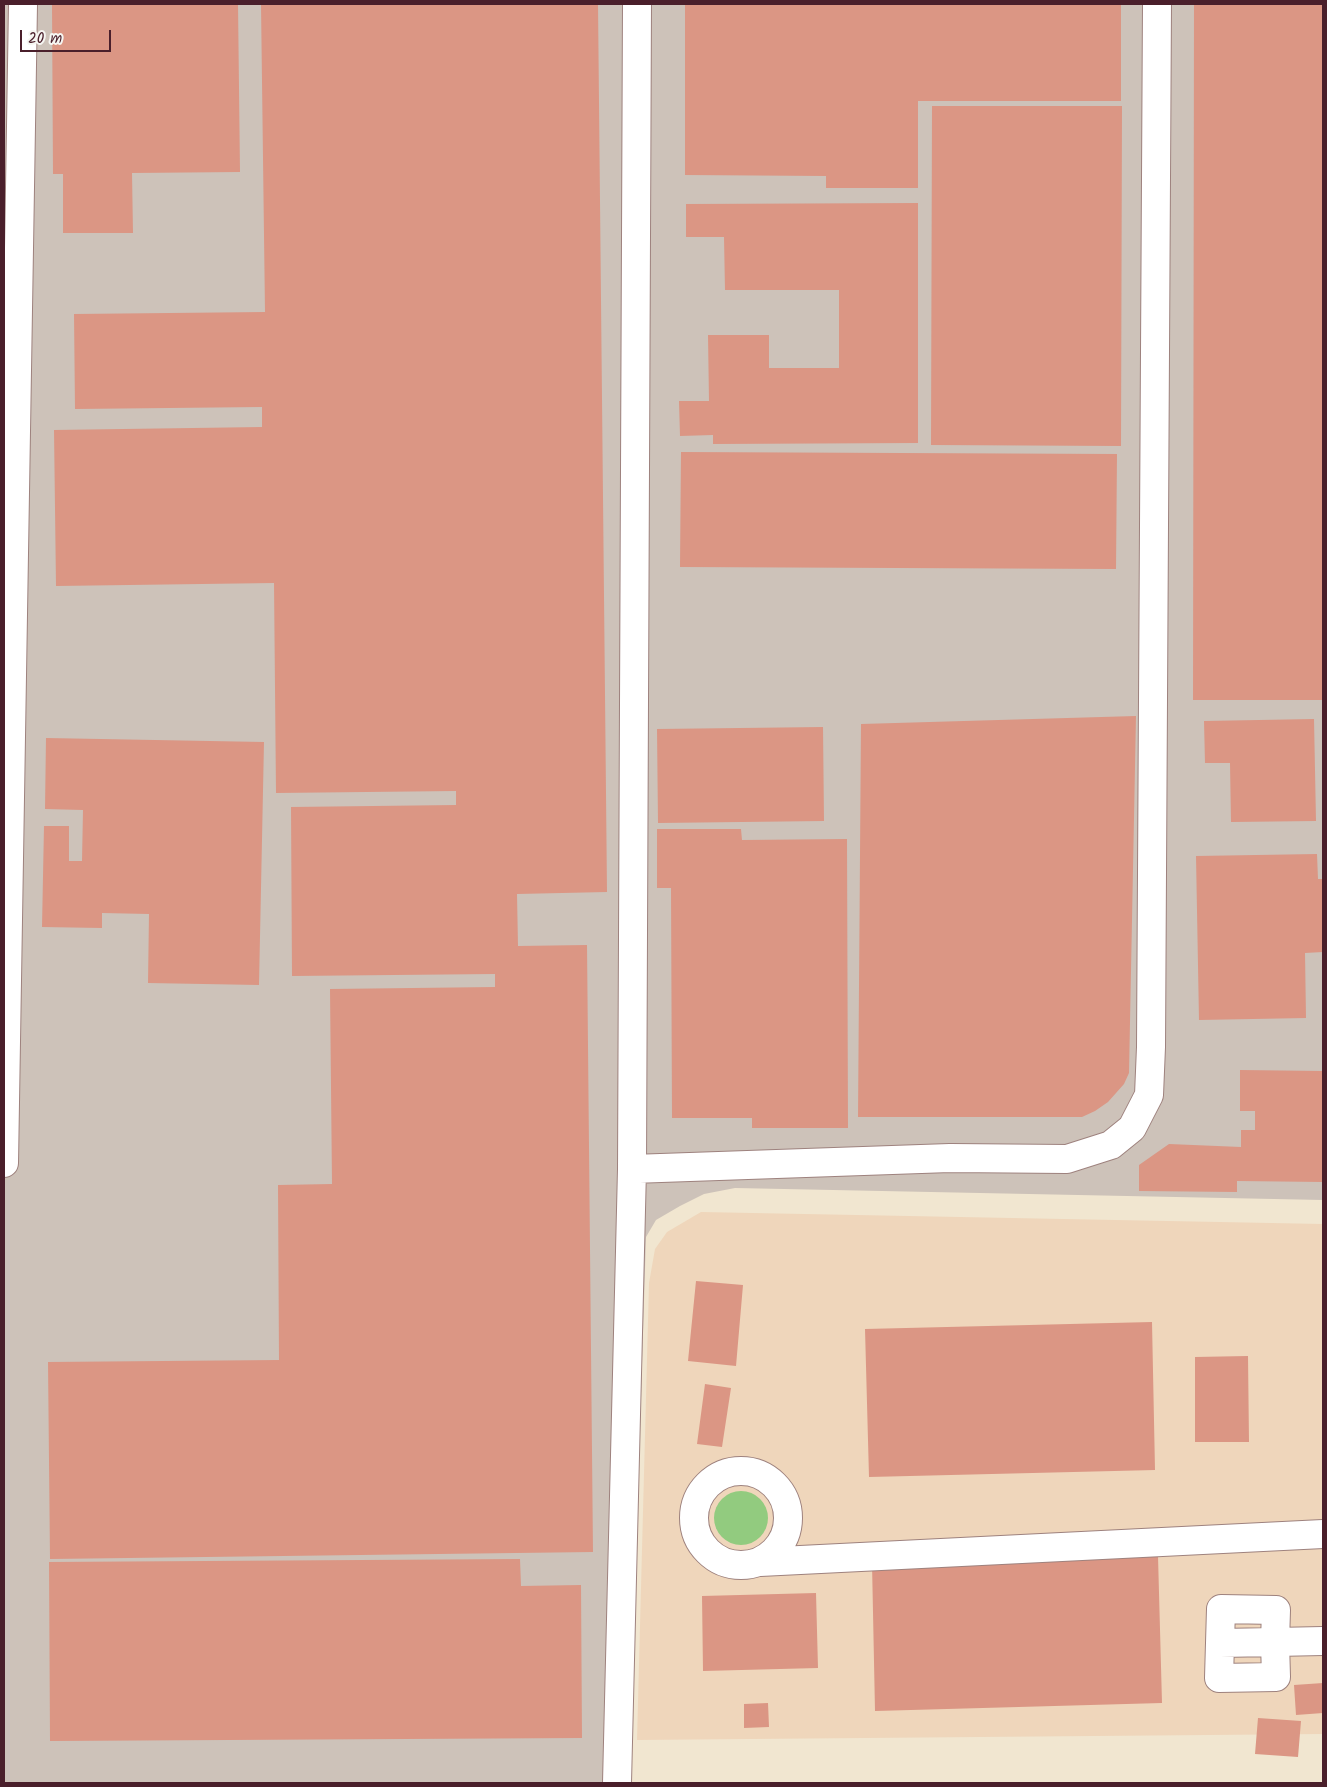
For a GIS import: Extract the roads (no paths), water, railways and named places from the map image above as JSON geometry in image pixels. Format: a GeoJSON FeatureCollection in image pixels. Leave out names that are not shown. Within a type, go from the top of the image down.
{"type":"FeatureCollection","features":[{"type":"Feature","properties":{"kind":"street"},"geometry":{"type":"LineString","coordinates":[[4,1163],[23,4]]}},
{"type":"Feature","properties":{"kind":"street"},"geometry":{"type":"LineString","coordinates":[[617,1783],[632,1169],[637,4]]}},
{"type":"Feature","properties":{"kind":"street"},"geometry":{"type":"LineString","coordinates":[[632,1169],[950,1158],[1067,1159],[1110,1144],[1125,1134],[1132,1128],[1149,1095],[1151,1047],[1157,4]]}},
{"type":"Feature","properties":{"kind":"street"},"geometry":{"type":"LineString","coordinates":[[760,1562],[1323,1534]]}},
{"type":"Feature","properties":{"kind":"street"},"geometry":{"type":"LineString","coordinates":[[1221,1609],[1276,1610],[1275,1642],[1276,1677],[1219,1678],[1221,1609]]}},
{"type":"Feature","properties":{"kind":"street"},"geometry":{"type":"LineString","coordinates":[[1275,1642],[1323,1641]]}}]}
